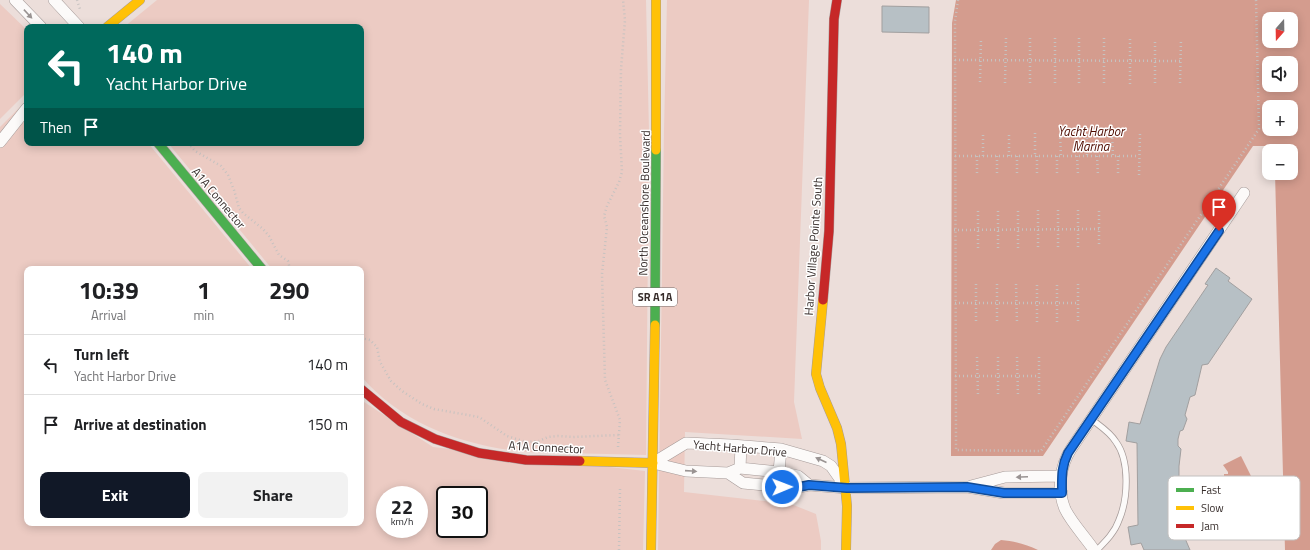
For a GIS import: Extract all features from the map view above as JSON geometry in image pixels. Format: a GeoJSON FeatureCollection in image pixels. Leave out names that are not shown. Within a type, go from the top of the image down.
{"type":"FeatureCollection","features":[{"type":"Feature","properties":{"kind":"main road"},"geometry":{"type":"LineString","coordinates":[[111,24],[140,0]]}},
{"type":"Feature","properties":{"kind":"main road","name":"North Oceanshore Boulevard"},"geometry":{"type":"LineString","coordinates":[[651,550],[653,463],[656,0]]}},
{"type":"Feature","properties":{"kind":"main road","name":"Harbor Village Pointe South"},"geometry":{"type":"LineString","coordinates":[[837,0],[834,19],[829,231],[816,374],[820,390],[839,435],[847,488],[848,530],[846,550]]}},
{"type":"Feature","properties":{"kind":"main road","name":"A1A Connector"},"geometry":{"type":"LineString","coordinates":[[160,146],[260,266]]}},
{"type":"Feature","properties":{"kind":"main road","name":"A1A Connector"},"geometry":{"type":"LineString","coordinates":[[364,391],[401,422],[435,439],[479,453],[526,460],[653,463]]}},
{"type":"Feature","properties":{"kind":"street"},"geometry":{"type":"LineString","coordinates":[[15,0],[38,24]]}},
{"type":"Feature","properties":{"kind":"street"},"geometry":{"type":"LineString","coordinates":[[54,0],[76,24]]}},
{"type":"Feature","properties":{"kind":"street"},"geometry":{"type":"LineString","coordinates":[[0,142],[24,112]]}},
{"type":"Feature","properties":{"kind":"street"},"geometry":{"type":"LineString","coordinates":[[1096,550],[1066,511],[1062,493],[1064,462],[1068,453],[1244,193]]}},
{"type":"Feature","properties":{"kind":"street","name":"Yacht Harbor Drive"},"geometry":{"type":"LineString","coordinates":[[653,463],[686,443],[781,449],[823,461],[831,466],[847,488]]}},
{"type":"Feature","properties":{"kind":"street"},"geometry":{"type":"LineString","coordinates":[[740,468],[741,446]]}},
{"type":"Feature","properties":{"kind":"street"},"geometry":{"type":"LineString","coordinates":[[779,472],[781,449]]}},
{"type":"Feature","properties":{"kind":"street","name":"Yacht Harbor Drive"},"geometry":{"type":"LineString","coordinates":[[653,463],[686,471],[728,473],[740,468],[779,472],[798,476],[809,485]]}},
{"type":"Feature","properties":{"kind":"street","name":"Yacht Harbor Drive"},"geometry":{"type":"LineString","coordinates":[[728,473],[743,483],[794,488],[809,485],[847,488],[967,487],[1004,493],[1062,493]]}},
{"type":"Feature","properties":{"kind":"street","name":"Yacht Harbor Drive"},"geometry":{"type":"LineString","coordinates":[[967,487],[1005,478],[1062,476]]}},
{"type":"Feature","properties":{"kind":"lane"},"geometry":{"type":"LineString","coordinates":[[1091,419],[1106,430],[1117,442],[1124,457],[1126,480],[1124,501],[1119,520],[1111,535],[1096,550]]}},
{"type":"Feature","properties":{"kind":"path"},"geometry":{"type":"LineString","coordinates":[[618,447],[620,420],[605,380],[602,274],[607,227],[604,216],[607,206],[620,182],[622,172],[620,134],[621,69],[625,20],[623,0]]}},
{"type":"Feature","properties":{"kind":"path"},"geometry":{"type":"LineString","coordinates":[[958,0],[955,21],[954,230],[956,450],[1041,451],[1259,129],[1256,0]]}},
{"type":"Feature","properties":{"kind":"path"},"geometry":{"type":"LineString","coordinates":[[980,82],[981,38]]}},
{"type":"Feature","properties":{"kind":"path"},"geometry":{"type":"LineString","coordinates":[[1005,83],[1006,38]]}},
{"type":"Feature","properties":{"kind":"path"},"geometry":{"type":"LineString","coordinates":[[1030,38],[1030,83]]}},
{"type":"Feature","properties":{"kind":"path"},"geometry":{"type":"LineString","coordinates":[[1054,83],[1055,38]]}},
{"type":"Feature","properties":{"kind":"path"},"geometry":{"type":"LineString","coordinates":[[1079,38],[1079,83]]}},
{"type":"Feature","properties":{"kind":"path"},"geometry":{"type":"LineString","coordinates":[[1104,38],[1104,83]]}},
{"type":"Feature","properties":{"kind":"path"},"geometry":{"type":"LineString","coordinates":[[1130,38],[1130,84]]}},
{"type":"Feature","properties":{"kind":"path"},"geometry":{"type":"LineString","coordinates":[[1155,39],[1155,83]]}},
{"type":"Feature","properties":{"kind":"path"},"geometry":{"type":"LineString","coordinates":[[1180,84],[1181,39]]}},
{"type":"Feature","properties":{"kind":"path"},"geometry":{"type":"LineString","coordinates":[[955,60],[1180,61]]}},
{"type":"Feature","properties":{"kind":"path"},"geometry":{"type":"LineString","coordinates":[[983,133],[983,156]]}},
{"type":"Feature","properties":{"kind":"path"},"geometry":{"type":"LineString","coordinates":[[1009,133],[1009,156]]}},
{"type":"Feature","properties":{"kind":"path"},"geometry":{"type":"LineString","coordinates":[[1035,133],[1037,175]]}},
{"type":"Feature","properties":{"kind":"path"},"geometry":{"type":"LineString","coordinates":[[1060,134],[1061,156]]}},
{"type":"Feature","properties":{"kind":"path"},"geometry":{"type":"LineString","coordinates":[[1087,134],[1087,156]]}},
{"type":"Feature","properties":{"kind":"path"},"geometry":{"type":"LineString","coordinates":[[1112,134],[1112,156]]}},
{"type":"Feature","properties":{"kind":"path"},"geometry":{"type":"LineString","coordinates":[[1139,175],[1140,134]]}},
{"type":"Feature","properties":{"kind":"path"},"geometry":{"type":"LineString","coordinates":[[191,146],[195,151],[221,166],[228,175],[239,208],[263,229],[269,236],[279,255],[288,261],[289,266]]}},
{"type":"Feature","properties":{"kind":"path"},"geometry":{"type":"LineString","coordinates":[[955,156],[1139,156]]}},
{"type":"Feature","properties":{"kind":"path"},"geometry":{"type":"LineString","coordinates":[[977,156],[977,175]]}},
{"type":"Feature","properties":{"kind":"path"},"geometry":{"type":"LineString","coordinates":[[997,156],[997,175]]}},
{"type":"Feature","properties":{"kind":"path"},"geometry":{"type":"LineString","coordinates":[[1017,156],[1017,175]]}},
{"type":"Feature","properties":{"kind":"path"},"geometry":{"type":"LineString","coordinates":[[1057,156],[1057,175]]}},
{"type":"Feature","properties":{"kind":"path"},"geometry":{"type":"LineString","coordinates":[[1077,156],[1078,175]]}},
{"type":"Feature","properties":{"kind":"path"},"geometry":{"type":"LineString","coordinates":[[1097,156],[1098,176]]}},
{"type":"Feature","properties":{"kind":"path"},"geometry":{"type":"LineString","coordinates":[[1118,156],[1118,175]]}},
{"type":"Feature","properties":{"kind":"path"},"geometry":{"type":"LineString","coordinates":[[978,210],[978,248]]}},
{"type":"Feature","properties":{"kind":"path"},"geometry":{"type":"LineString","coordinates":[[998,210],[998,248]]}},
{"type":"Feature","properties":{"kind":"path"},"geometry":{"type":"LineString","coordinates":[[1018,210],[1018,248]]}},
{"type":"Feature","properties":{"kind":"path"},"geometry":{"type":"LineString","coordinates":[[1038,210],[1038,248]]}},
{"type":"Feature","properties":{"kind":"path"},"geometry":{"type":"LineString","coordinates":[[1058,210],[1058,247]]}},
{"type":"Feature","properties":{"kind":"path"},"geometry":{"type":"LineString","coordinates":[[1078,210],[1078,248]]}},
{"type":"Feature","properties":{"kind":"path"},"geometry":{"type":"LineString","coordinates":[[1099,211],[1099,247]]}},
{"type":"Feature","properties":{"kind":"path"},"geometry":{"type":"LineString","coordinates":[[954,230],[1099,229]]}},
{"type":"Feature","properties":{"kind":"path"},"geometry":{"type":"LineString","coordinates":[[976,284],[976,321]]}},
{"type":"Feature","properties":{"kind":"path"},"geometry":{"type":"LineString","coordinates":[[997,284],[997,321]]}},
{"type":"Feature","properties":{"kind":"path"},"geometry":{"type":"LineString","coordinates":[[1016,284],[1016,322]]}},
{"type":"Feature","properties":{"kind":"path"},"geometry":{"type":"LineString","coordinates":[[1057,284],[1057,322]]}},
{"type":"Feature","properties":{"kind":"path"},"geometry":{"type":"LineString","coordinates":[[1078,284],[1078,322]]}},
{"type":"Feature","properties":{"kind":"path"},"geometry":{"type":"LineString","coordinates":[[1037,285],[1037,322]]}},
{"type":"Feature","properties":{"kind":"path"},"geometry":{"type":"LineString","coordinates":[[955,303],[1078,303]]}},
{"type":"Feature","properties":{"kind":"path"},"geometry":{"type":"LineString","coordinates":[[364,339],[370,340],[377,347],[380,362],[391,381],[402,391],[422,404],[434,409],[479,417],[507,436],[526,442],[539,441],[558,436],[574,438],[619,435]]}},
{"type":"Feature","properties":{"kind":"path"},"geometry":{"type":"LineString","coordinates":[[977,357],[978,395]]}},
{"type":"Feature","properties":{"kind":"path"},"geometry":{"type":"LineString","coordinates":[[998,357],[998,394]]}},
{"type":"Feature","properties":{"kind":"path"},"geometry":{"type":"LineString","coordinates":[[1017,357],[1018,395]]}},
{"type":"Feature","properties":{"kind":"path"},"geometry":{"type":"LineString","coordinates":[[1038,357],[1039,395]]}},
{"type":"Feature","properties":{"kind":"path"},"geometry":{"type":"LineString","coordinates":[[955,376],[1039,376]]}},
{"type":"Feature","properties":{"kind":"path"},"geometry":{"type":"LineString","coordinates":[[619,550],[620,489]]}},
{"type":"Feature","properties":{"kind":"shaded area"},"geometry":{"type":"Polygon","coordinates":[[[157,0],[646,0],[649,132],[646,455],[533,452],[505,449],[481,445],[458,438],[415,420],[377,393],[364,379],[364,266],[270,266],[170,146],[364,146],[364,24],[128,24],[157,0]]]}},
{"type":"Feature","properties":{"kind":"shaded area"},"geometry":{"type":"Polygon","coordinates":[[[667,0],[809,0],[794,402],[802,439],[685,432],[684,492],[791,504],[816,514],[821,541],[821,550],[658,550],[667,0]]]}},
{"type":"Feature","properties":{"kind":"shaded area"},"geometry":{"type":"Polygon","coordinates":[[[0,4],[24,27],[24,95],[0,119],[0,4]]]}},
{"type":"Feature","properties":{"kind":"shaded area"},"geometry":{"type":"Polygon","coordinates":[[[24,103],[24,146],[150,146],[250,266],[24,266],[24,526],[364,526],[364,402],[433,447],[645,471],[643,550],[0,550],[0,127],[24,103]]]}},
{"type":"Feature","properties":{"kind":"water","name":"Yacht Harbor Marina"},"geometry":{"type":"Polygon","coordinates":[[[956,0],[1310,0],[1310,550],[1285,550],[1285,540],[1300,540],[1300,476],[1283,476],[1275,180],[1298,180],[1298,144],[1262,144],[1262,146],[1253,146],[1043,456],[951,456],[952,23],[956,0]]]}},
{"type":"Feature","properties":{"kind":"water"},"geometry":{"type":"Polygon","coordinates":[[[1241,456],[1251,476],[1224,476],[1224,474],[1228,474],[1228,472],[1223,465],[1241,456]]]}},
{"type":"Feature","properties":{"kind":"water"},"geometry":{"type":"Polygon","coordinates":[[[1001,540],[1020,543],[1038,550],[991,550],[995,544],[1001,540]]]}},
{"type":"Feature","properties":{"kind":"building"},"geometry":{"type":"Polygon","coordinates":[[[882,6],[929,7],[929,33],[882,32],[882,6]]]}},
{"type":"Feature","properties":{"kind":"building"},"geometry":{"type":"Polygon","coordinates":[[[1216,268],[1230,278],[1228,281],[1252,299],[1208,364],[1202,365],[1195,395],[1190,397],[1185,415],[1187,419],[1183,430],[1180,431],[1178,439],[1178,446],[1181,449],[1179,476],[1168,476],[1168,540],[1186,540],[1190,550],[1144,550],[1141,543],[1131,545],[1128,527],[1138,525],[1137,443],[1126,441],[1129,422],[1140,424],[1160,359],[1166,347],[1208,285],[1205,284],[1216,268]]]}},
{"type":"Feature","properties":{"kind":"traffic: fast"},"geometry":{"type":"LineString","coordinates":[[160,146],[260,266]]}},
{"type":"Feature","properties":{"kind":"traffic: fast"},"geometry":{"type":"LineString","coordinates":[[655,325],[656,150]]}},
{"type":"Feature","properties":{"kind":"traffic: slow"},"geometry":{"type":"LineString","coordinates":[[111,24],[140,0]]}},
{"type":"Feature","properties":{"kind":"traffic: slow"},"geometry":{"type":"LineString","coordinates":[[656,0],[656,150]]}},
{"type":"Feature","properties":{"kind":"traffic: slow"},"geometry":{"type":"LineString","coordinates":[[823,300],[816,374],[820,388],[837,428],[841,444],[847,506],[846,550]]}},
{"type":"Feature","properties":{"kind":"traffic: slow"},"geometry":{"type":"LineString","coordinates":[[651,550],[655,325]]}},
{"type":"Feature","properties":{"kind":"traffic: slow"},"geometry":{"type":"LineString","coordinates":[[580,461],[653,463]]}},
{"type":"Feature","properties":{"kind":"traffic: jam"},"geometry":{"type":"LineString","coordinates":[[823,300],[829,231],[834,19],[837,0]]}},
{"type":"Feature","properties":{"kind":"traffic: jam"},"geometry":{"type":"LineString","coordinates":[[364,391],[401,422],[435,439],[479,453],[526,460],[580,461]]}},
{"type":"Feature","properties":{"kind":"route"},"geometry":{"type":"LineString","coordinates":[[782,487],[794,488],[809,485],[847,488],[967,487],[1004,493],[1062,493],[1062,471],[1068,453],[1219,231]]}}]}
